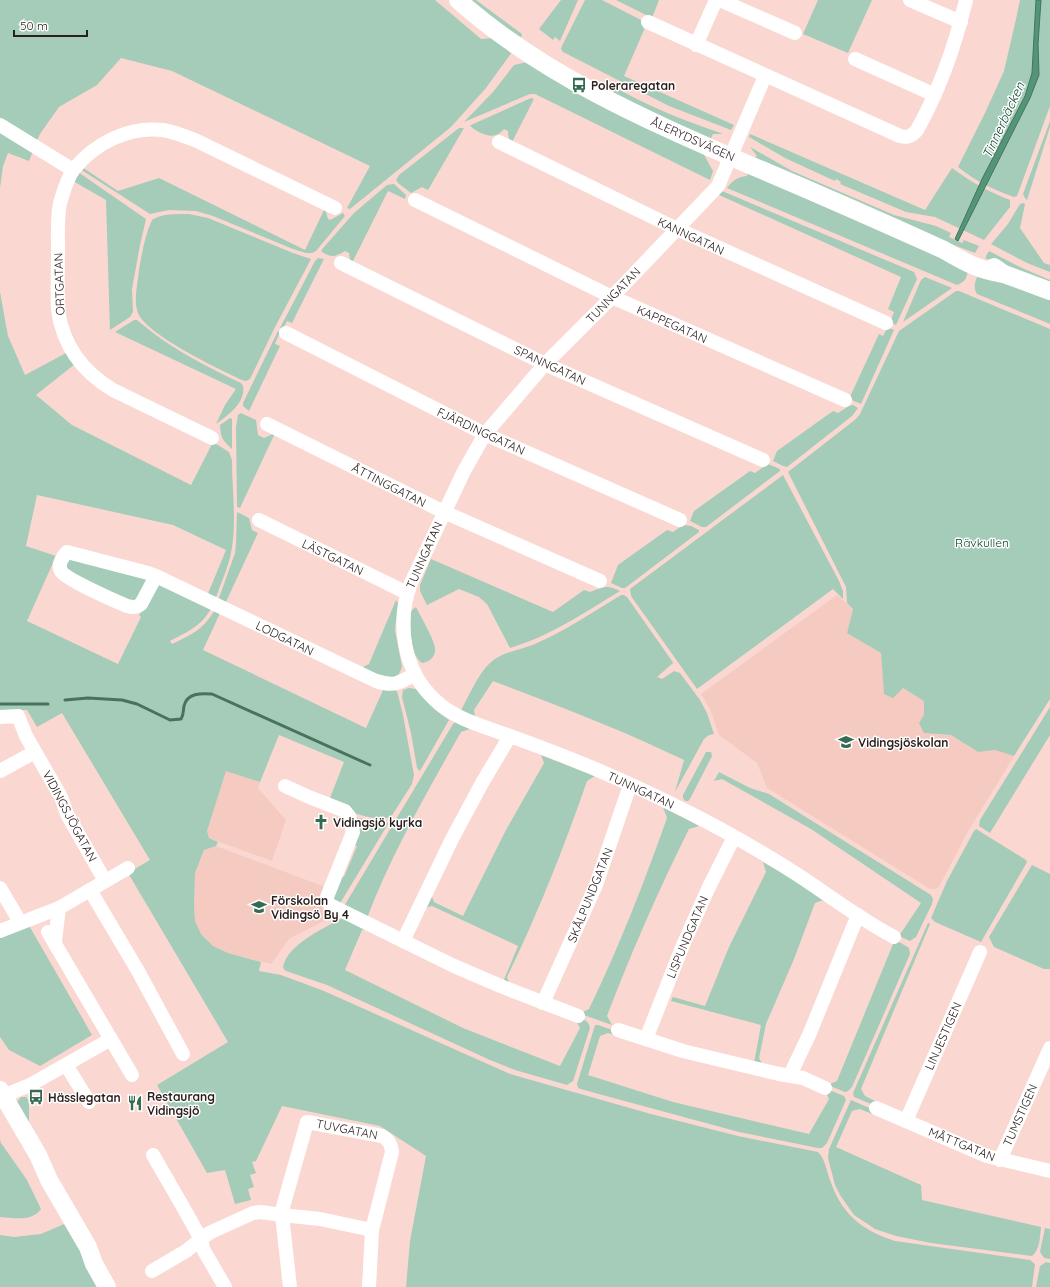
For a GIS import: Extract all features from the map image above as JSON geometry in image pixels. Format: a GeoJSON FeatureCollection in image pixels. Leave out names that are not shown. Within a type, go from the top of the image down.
{"type":"FeatureCollection","features":[{"type":"Feature","properties":{"kind":"main road","name":"ÅLERYDSVÄGEN"},"geometry":{"type":"LineString","coordinates":[[458,0],[513,44],[556,72],[645,118],[944,250],[965,263],[987,272],[1004,274],[1050,292]]}},
{"type":"Feature","properties":{"kind":"main road"},"geometry":{"type":"LineString","coordinates":[[1,1098],[31,1159],[49,1180],[88,1247],[94,1264],[107,1287]]}},
{"type":"Feature","properties":{"kind":"main road"},"geometry":{"type":"LineString","coordinates":[[88,1247],[100,1259],[120,1287]]}},
{"type":"Feature","properties":{"kind":"street"},"geometry":{"type":"LineString","coordinates":[[696,45],[716,0]]}},
{"type":"Feature","properties":{"kind":"street"},"geometry":{"type":"LineString","coordinates":[[720,0],[795,33]]}},
{"type":"Feature","properties":{"kind":"street"},"geometry":{"type":"LineString","coordinates":[[910,0],[960,22]]}},
{"type":"Feature","properties":{"kind":"street"},"geometry":{"type":"LineString","coordinates":[[648,22],[900,136],[907,137],[914,135],[918,130],[935,95],[951,55],[966,0]]}},
{"type":"Feature","properties":{"kind":"street"},"geometry":{"type":"LineString","coordinates":[[855,59],[935,95]]}},
{"type":"Feature","properties":{"kind":"street"},"geometry":{"type":"LineString","coordinates":[[730,156],[765,76]]}},
{"type":"Feature","properties":{"kind":"street"},"geometry":{"type":"LineString","coordinates":[[0,125],[73,170]]}},
{"type":"Feature","properties":{"kind":"street","name":"ORTGATAN"},"geometry":{"type":"LineString","coordinates":[[212,438],[113,390],[100,382],[75,357],[66,340],[58,310],[58,225],[61,202],[73,170],[101,144],[112,139],[137,131],[162,130],[173,132],[195,140],[335,208]]}},
{"type":"Feature","properties":{"kind":"street","name":"KANNGATAN"},"geometry":{"type":"LineString","coordinates":[[499,142],[677,229],[886,323]]}},
{"type":"Feature","properties":{"kind":"street","name":"TUNNGATAN"},"geometry":{"type":"LineString","coordinates":[[730,156],[718,186],[612,297],[545,364],[485,434],[464,471],[407,593],[404,611],[404,635],[406,650],[411,666],[427,692],[450,712],[464,720],[510,736],[597,770],[688,812],[734,837],[796,874],[874,926],[894,937]]}},
{"type":"Feature","properties":{"kind":"street","name":"KAPPEGATAN"},"geometry":{"type":"LineString","coordinates":[[415,200],[612,297],[845,400]]}},
{"type":"Feature","properties":{"kind":"street","name":"SPANNGATAN"},"geometry":{"type":"LineString","coordinates":[[341,263],[545,364],[763,460]]}},
{"type":"Feature","properties":{"kind":"street","name":"FJÄRDINGGATAN"},"geometry":{"type":"LineString","coordinates":[[286,333],[485,434],[680,520]]}},
{"type":"Feature","properties":{"kind":"street","name":"ÅTTINGGATAN"},"geometry":{"type":"LineString","coordinates":[[267,424],[444,512],[600,581]]}},
{"type":"Feature","properties":{"kind":"street","name":"LÄSTGATAN"},"geometry":{"type":"LineString","coordinates":[[259,520],[407,593]]}},
{"type":"Feature","properties":{"kind":"street","name":"LODGATAN"},"geometry":{"type":"LineString","coordinates":[[156,576],[141,604],[137,607],[132,607],[127,606],[70,578],[59,568],[62,559],[67,552],[134,569],[156,576],[376,681],[391,685],[415,674]]}},
{"type":"Feature","properties":{"kind":"street","name":"VIDINGSJÖGATAN"},"geometry":{"type":"LineString","coordinates":[[0,717],[18,716],[26,736],[61,797],[67,814],[105,881]]}},
{"type":"Feature","properties":{"kind":"street"},"geometry":{"type":"LineString","coordinates":[[403,941],[452,839],[482,783],[510,736]]}},
{"type":"Feature","properties":{"kind":"street"},"geometry":{"type":"LineString","coordinates":[[0,771],[35,752]]}},
{"type":"Feature","properties":{"kind":"street","name":"SKÅLPUNDGATAN"},"geometry":{"type":"LineString","coordinates":[[543,1003],[596,885],[630,785]]}},
{"type":"Feature","properties":{"kind":"street"},"geometry":{"type":"LineString","coordinates":[[285,786],[345,811],[349,816],[353,832],[327,901],[330,905],[339,911],[365,921],[454,966],[578,1016]]}},
{"type":"Feature","properties":{"kind":"street","name":"LISPUNDGATAN"},"geometry":{"type":"LineString","coordinates":[[646,1040],[683,945],[708,889],[734,837]]}},
{"type":"Feature","properties":{"kind":"street"},"geometry":{"type":"LineString","coordinates":[[0,931],[59,908],[128,868]]}},
{"type":"Feature","properties":{"kind":"street"},"geometry":{"type":"LineString","coordinates":[[0,888],[20,922]]}},
{"type":"Feature","properties":{"kind":"street"},"geometry":{"type":"LineString","coordinates":[[90,890],[138,971],[184,1054]]}},
{"type":"Feature","properties":{"kind":"street"},"geometry":{"type":"LineString","coordinates":[[59,908],[51,936],[132,1075]]}},
{"type":"Feature","properties":{"kind":"street"},"geometry":{"type":"LineString","coordinates":[[790,1075],[809,1035],[858,915]]}},
{"type":"Feature","properties":{"kind":"street","name":"LINJESTIGEN"},"geometry":{"type":"LineString","coordinates":[[906,1121],[980,952]]}},
{"type":"Feature","properties":{"kind":"street"},"geometry":{"type":"LineString","coordinates":[[618,1030],[646,1040],[716,1059],[779,1074],[803,1078],[825,1088]]}},
{"type":"Feature","properties":{"kind":"street"},"geometry":{"type":"LineString","coordinates":[[1,1098],[30,1085],[111,1039]]}},
{"type":"Feature","properties":{"kind":"street","name":"TUMSTIGEN"},"geometry":{"type":"LineString","coordinates":[[1000,1160],[1050,1048]]}},
{"type":"Feature","properties":{"kind":"street"},"geometry":{"type":"LineString","coordinates":[[66,1065],[89,1102]]}},
{"type":"Feature","properties":{"kind":"street","name":"MÅTTGATAN"},"geometry":{"type":"LineString","coordinates":[[876,1108],[958,1144],[1000,1160],[1050,1171]]}},
{"type":"Feature","properties":{"kind":"street","name":"TUVGATAN"},"geometry":{"type":"LineString","coordinates":[[290,1287],[282,1216],[283,1207],[307,1122],[382,1136],[388,1139],[392,1145],[392,1152],[372,1230],[368,1287]]}},
{"type":"Feature","properties":{"kind":"street"},"geometry":{"type":"LineString","coordinates":[[153,1154],[201,1239],[203,1249],[225,1287]]}},
{"type":"Feature","properties":{"kind":"street"},"geometry":{"type":"LineString","coordinates":[[152,1271],[186,1251],[209,1233],[253,1213],[261,1212],[282,1216],[320,1219],[372,1230]]}},
{"type":"Feature","properties":{"kind":"shaded area"},"geometry":{"type":"Polygon","coordinates":[[[1036,0],[1041,0],[1038,44],[1039,75],[1030,98],[958,241],[955,239],[982,179],[1025,96],[1032,73],[1036,0]]]}},
{"type":"Feature","properties":{"kind":"shaded area","name":"Vidingsjöskolan"},"geometry":{"type":"Polygon","coordinates":[[[837,595],[853,609],[847,633],[881,653],[884,694],[903,688],[924,701],[924,733],[951,735],[978,752],[995,750],[1014,756],[966,835],[939,887],[935,889],[930,889],[767,788],[757,763],[719,735],[710,709],[701,694],[837,595]]]}},
{"type":"Feature","properties":{"kind":"shaded area","name":"Förskolan Vidingsö By 4"},"geometry":{"type":"Polygon","coordinates":[[[226,770],[260,782],[258,788],[286,820],[272,861],[209,838],[207,831],[226,770]]]}},
{"type":"Feature","properties":{"kind":"shaded area","name":"Förskolan Vidingsö By 4"},"geometry":{"type":"Polygon","coordinates":[[[216,846],[325,887],[318,904],[332,910],[325,920],[289,939],[271,964],[228,953],[213,946],[201,934],[195,921],[194,904],[195,873],[204,850],[216,846]]]}},
{"type":"Feature","properties":{"kind":"green space"},"geometry":{"type":"Polygon","coordinates":[[[0,0],[435,0],[481,39],[493,38],[512,52],[486,88],[451,127],[350,209],[347,208],[370,166],[172,71],[121,58],[97,85],[59,107],[37,140],[0,118],[0,0]]]}},
{"type":"Feature","properties":{"kind":"green space"},"geometry":{"type":"Polygon","coordinates":[[[467,0],[476,0],[522,34],[520,41],[467,0]]]}},
{"type":"Feature","properties":{"kind":"green space"},"geometry":{"type":"Polygon","coordinates":[[[561,0],[578,0],[560,41],[555,37],[553,40],[539,29],[561,0]]]}},
{"type":"Feature","properties":{"kind":"green space"},"geometry":{"type":"Polygon","coordinates":[[[585,0],[602,0],[643,21],[644,30],[624,76],[734,125],[731,130],[669,106],[563,52],[561,49],[562,46],[585,0]]]}},
{"type":"Feature","properties":{"kind":"green space"},"geometry":{"type":"Polygon","coordinates":[[[616,0],[659,0],[652,18],[616,0]]]}},
{"type":"Feature","properties":{"kind":"green space"},"geometry":{"type":"Polygon","coordinates":[[[818,0],[872,0],[848,53],[803,34],[818,0]]]}},
{"type":"Feature","properties":{"kind":"green space"},"geometry":{"type":"Polygon","coordinates":[[[1020,0],[1050,0],[1050,106],[1017,196],[1014,197],[985,185],[958,167],[1004,71],[1020,0]]]}},
{"type":"Feature","properties":{"kind":"green space"},"geometry":{"type":"Polygon","coordinates":[[[527,62],[703,153],[713,171],[710,180],[535,94],[530,94],[464,122],[493,92],[514,65],[527,62]]]}},
{"type":"Feature","properties":{"kind":"green space"},"geometry":{"type":"Polygon","coordinates":[[[611,85],[652,106],[723,134],[713,134],[711,138],[698,134],[626,102],[609,89],[611,85]]]}},
{"type":"Feature","properties":{"kind":"green space"},"geometry":{"type":"Polygon","coordinates":[[[531,98],[534,99],[511,144],[509,141],[508,131],[504,129],[497,135],[489,136],[470,126],[471,125],[531,98]]]}},
{"type":"Feature","properties":{"kind":"green space"},"geometry":{"type":"Polygon","coordinates":[[[1050,121],[1050,127],[1027,200],[1023,194],[1050,121]]]}},
{"type":"Feature","properties":{"kind":"green space"},"geometry":{"type":"Polygon","coordinates":[[[459,128],[464,128],[428,190],[422,187],[411,193],[398,183],[396,180],[399,175],[459,128]]]}},
{"type":"Feature","properties":{"kind":"green space"},"geometry":{"type":"Polygon","coordinates":[[[0,130],[33,151],[29,161],[8,153],[3,166],[0,188],[0,130]]]}},
{"type":"Feature","properties":{"kind":"green space"},"geometry":{"type":"Polygon","coordinates":[[[750,134],[925,210],[952,168],[980,186],[1010,200],[1010,207],[984,240],[935,217],[906,212],[840,184],[841,182],[836,179],[835,181],[785,158],[749,137],[750,134]]]}},
{"type":"Feature","properties":{"kind":"green space"},"geometry":{"type":"Polygon","coordinates":[[[750,147],[792,171],[894,215],[936,226],[951,233],[949,237],[962,243],[964,240],[979,246],[975,253],[938,239],[762,162],[755,157],[757,156],[750,147]]]}},
{"type":"Feature","properties":{"kind":"green space"},"geometry":{"type":"Polygon","coordinates":[[[82,167],[118,191],[159,178],[305,250],[325,208],[328,219],[330,220],[343,213],[345,216],[316,251],[305,253],[213,216],[196,211],[169,210],[150,214],[80,169],[82,167]]]}},
{"type":"Feature","properties":{"kind":"green space"},"geometry":{"type":"Polygon","coordinates":[[[78,172],[146,219],[132,289],[133,312],[130,317],[110,330],[106,200],[73,181],[78,172]]]}},
{"type":"Feature","properties":{"kind":"green space"},"geometry":{"type":"Polygon","coordinates":[[[748,173],[968,270],[966,277],[962,283],[957,285],[727,188],[736,179],[747,176],[748,173]]]}},
{"type":"Feature","properties":{"kind":"green space"},"geometry":{"type":"Polygon","coordinates":[[[394,184],[406,195],[405,199],[388,191],[352,263],[350,261],[349,253],[345,251],[339,255],[330,256],[321,251],[354,213],[387,185],[394,184]]]}},
{"type":"Feature","properties":{"kind":"green space"},"geometry":{"type":"Polygon","coordinates":[[[722,191],[914,272],[917,279],[896,325],[890,322],[894,312],[888,309],[901,277],[719,195],[722,191]]]}},
{"type":"Feature","properties":{"kind":"green space"},"geometry":{"type":"Polygon","coordinates":[[[1020,204],[1025,204],[1020,228],[1044,263],[1050,265],[1050,272],[1027,263],[991,244],[1008,224],[1020,204]]]}},
{"type":"Feature","properties":{"kind":"green space"},"geometry":{"type":"Polygon","coordinates":[[[189,214],[208,218],[311,259],[274,329],[250,379],[246,381],[202,360],[169,341],[155,332],[144,322],[138,313],[136,297],[139,270],[146,238],[152,220],[165,215],[189,214]]]}},
{"type":"Feature","properties":{"kind":"green space"},"geometry":{"type":"Polygon","coordinates":[[[989,251],[1050,280],[1050,285],[985,258],[989,251]]]}},
{"type":"Feature","properties":{"kind":"green space"},"geometry":{"type":"Polygon","coordinates":[[[318,258],[324,259],[292,323],[287,321],[283,329],[280,328],[315,261],[318,258]]]}},
{"type":"Feature","properties":{"kind":"green space"},"geometry":{"type":"Polygon","coordinates":[[[979,272],[1050,298],[1050,324],[977,294],[975,286],[979,272]]]}},
{"type":"Feature","properties":{"kind":"green space"},"geometry":{"type":"Polygon","coordinates":[[[925,277],[952,288],[903,322],[921,280],[925,277]]]}},
{"type":"Feature","properties":{"kind":"green space","name":"Rävkullen"},"geometry":{"type":"Polygon","coordinates":[[[956,291],[1050,329],[1050,699],[1014,756],[995,750],[978,752],[951,735],[924,733],[919,723],[924,715],[924,701],[903,688],[893,698],[884,694],[881,653],[847,633],[853,609],[847,603],[846,587],[788,472],[856,419],[860,414],[899,331],[956,291]]]}},
{"type":"Feature","properties":{"kind":"green space"},"geometry":{"type":"Polygon","coordinates":[[[0,292],[8,336],[25,375],[66,353],[75,364],[36,395],[72,425],[191,485],[213,442],[229,452],[232,460],[234,519],[233,542],[228,564],[216,597],[207,596],[226,550],[173,525],[37,495],[26,546],[56,556],[27,621],[118,664],[141,617],[139,615],[159,584],[212,606],[209,613],[200,623],[189,631],[170,641],[172,644],[186,637],[202,626],[216,608],[221,611],[203,650],[366,728],[384,688],[397,691],[414,775],[412,784],[391,817],[368,817],[350,812],[328,803],[344,762],[279,735],[260,782],[226,771],[207,831],[209,838],[218,842],[216,846],[204,850],[195,873],[195,921],[201,934],[213,946],[228,953],[261,962],[259,971],[281,975],[324,991],[510,1074],[651,1114],[738,1136],[818,1152],[824,1161],[834,1189],[845,1210],[871,1231],[895,1241],[1030,1260],[1035,1264],[1032,1287],[406,1287],[410,1241],[426,1156],[380,1126],[282,1106],[256,1161],[252,1162],[256,1173],[250,1175],[254,1187],[248,1189],[251,1200],[235,1204],[225,1170],[207,1173],[157,1085],[228,1042],[128,873],[150,860],[62,713],[37,727],[27,710],[0,710],[0,292]]]}},
{"type":"Feature","properties":{"kind":"green space"},"geometry":{"type":"Polygon","coordinates":[[[134,320],[137,320],[149,330],[187,355],[213,370],[241,383],[243,386],[242,398],[235,408],[216,424],[225,405],[236,389],[115,332],[134,320]]]}},
{"type":"Feature","properties":{"kind":"green space"},"geometry":{"type":"Polygon","coordinates":[[[888,327],[894,330],[861,404],[849,399],[879,334],[883,336],[888,327]]]}},
{"type":"Feature","properties":{"kind":"green space"},"geometry":{"type":"Polygon","coordinates":[[[278,331],[280,332],[275,344],[280,346],[249,411],[243,406],[243,403],[278,331]]]}},
{"type":"Feature","properties":{"kind":"green space"},"geometry":{"type":"Polygon","coordinates":[[[853,405],[858,408],[852,416],[787,467],[773,461],[777,451],[833,411],[838,413],[853,405]]]}},
{"type":"Feature","properties":{"kind":"green space"},"geometry":{"type":"Polygon","coordinates":[[[241,413],[256,420],[258,435],[264,438],[275,433],[240,508],[237,507],[236,427],[238,415],[241,413]]]}},
{"type":"Feature","properties":{"kind":"green space"},"geometry":{"type":"Polygon","coordinates":[[[230,418],[232,419],[232,449],[223,439],[220,425],[230,418]]]}},
{"type":"Feature","properties":{"kind":"green space"},"geometry":{"type":"Polygon","coordinates":[[[768,464],[780,469],[780,471],[706,527],[702,527],[690,521],[694,511],[750,471],[755,473],[768,464]]]}},
{"type":"Feature","properties":{"kind":"green space"},"geometry":{"type":"Polygon","coordinates":[[[783,475],[839,581],[843,591],[843,599],[833,589],[697,689],[631,596],[630,589],[783,475]]]}},
{"type":"Feature","properties":{"kind":"green space"},"geometry":{"type":"Polygon","coordinates":[[[237,512],[249,518],[252,530],[258,533],[225,604],[218,601],[235,553],[237,512]]]}},
{"type":"Feature","properties":{"kind":"green space"},"geometry":{"type":"Polygon","coordinates":[[[683,525],[691,526],[699,530],[699,532],[625,588],[611,583],[618,565],[667,530],[673,532],[683,525]]]}},
{"type":"Feature","properties":{"kind":"green space"},"geometry":{"type":"Polygon","coordinates":[[[68,558],[147,577],[141,598],[128,602],[66,570],[68,558]]]}},
{"type":"Feature","properties":{"kind":"green space"},"geometry":{"type":"Polygon","coordinates":[[[431,559],[553,612],[584,590],[590,592],[608,587],[620,591],[580,616],[553,630],[510,648],[487,604],[479,597],[459,589],[427,605],[420,591],[420,585],[431,559]]]}},
{"type":"Feature","properties":{"kind":"green space"},"geometry":{"type":"Polygon","coordinates":[[[621,595],[627,597],[673,663],[657,677],[662,679],[674,671],[680,673],[700,700],[707,713],[714,734],[709,735],[704,739],[675,792],[684,760],[613,728],[541,699],[493,681],[474,710],[475,717],[461,710],[482,673],[495,659],[546,639],[621,595]]]}},
{"type":"Feature","properties":{"kind":"green space"},"geometry":{"type":"Polygon","coordinates":[[[396,600],[398,603],[395,630],[402,667],[399,674],[392,678],[359,669],[369,664],[396,600]]]}},
{"type":"Feature","properties":{"kind":"green space"},"geometry":{"type":"Polygon","coordinates":[[[416,607],[430,634],[435,648],[432,658],[427,662],[422,663],[414,653],[411,639],[411,612],[416,607]]]}},
{"type":"Feature","properties":{"kind":"green space"},"geometry":{"type":"Polygon","coordinates":[[[409,688],[416,689],[434,709],[449,720],[420,771],[417,768],[411,733],[402,697],[403,690],[409,688]]]}},
{"type":"Feature","properties":{"kind":"green space"},"geometry":{"type":"Polygon","coordinates":[[[1050,707],[1050,735],[990,833],[979,826],[980,820],[1050,707]]]}},
{"type":"Feature","properties":{"kind":"green space"},"geometry":{"type":"Polygon","coordinates":[[[456,722],[470,729],[461,732],[423,800],[387,870],[367,918],[343,908],[453,724],[456,722]]]}},
{"type":"Feature","properties":{"kind":"green space"},"geometry":{"type":"Polygon","coordinates":[[[706,752],[711,752],[712,756],[690,799],[685,801],[683,795],[706,752]]]}},
{"type":"Feature","properties":{"kind":"green space"},"geometry":{"type":"Polygon","coordinates":[[[541,755],[595,776],[587,781],[550,880],[507,977],[510,985],[503,982],[518,946],[432,906],[424,908],[431,894],[434,902],[463,916],[506,830],[544,763],[541,755]]]}},
{"type":"Feature","properties":{"kind":"green space"},"geometry":{"type":"Polygon","coordinates":[[[719,772],[750,788],[769,794],[931,895],[933,899],[932,904],[916,937],[910,941],[899,936],[921,903],[811,829],[722,779],[714,781],[719,772]]]}},
{"type":"Feature","properties":{"kind":"green space"},"geometry":{"type":"Polygon","coordinates":[[[663,807],[699,826],[689,829],[646,921],[607,1016],[612,1025],[581,1013],[589,1009],[631,915],[667,818],[663,807]]]}},
{"type":"Feature","properties":{"kind":"green space"},"geometry":{"type":"Polygon","coordinates":[[[355,817],[387,822],[388,824],[339,905],[333,900],[341,876],[344,877],[357,846],[351,844],[355,817]]]}},
{"type":"Feature","properties":{"kind":"green space"},"geometry":{"type":"Polygon","coordinates":[[[976,829],[1027,862],[981,942],[935,922],[931,918],[947,881],[976,829]]]}},
{"type":"Feature","properties":{"kind":"green space"},"geometry":{"type":"Polygon","coordinates":[[[763,862],[795,880],[823,900],[815,903],[794,959],[766,1024],[759,1058],[763,1065],[754,1063],[761,1025],[671,1001],[673,997],[705,1006],[729,947],[766,872],[763,862]]]}},
{"type":"Feature","properties":{"kind":"green space"},"geometry":{"type":"Polygon","coordinates":[[[1032,865],[1050,874],[1050,969],[1044,969],[994,947],[989,937],[1032,865]]]}},
{"type":"Feature","properties":{"kind":"green space"},"geometry":{"type":"Polygon","coordinates":[[[342,918],[368,928],[362,930],[345,970],[463,1028],[560,1066],[580,1028],[576,1021],[577,1018],[585,1020],[590,1028],[573,1081],[567,1085],[515,1070],[327,985],[286,971],[283,968],[291,952],[306,938],[342,918]]]}},
{"type":"Feature","properties":{"kind":"green space"},"geometry":{"type":"Polygon","coordinates":[[[27,922],[92,1035],[40,1066],[9,1050],[0,1037],[0,934],[27,922]]]}},
{"type":"Feature","properties":{"kind":"green space"},"geometry":{"type":"Polygon","coordinates":[[[928,923],[930,924],[861,1089],[865,1096],[877,1102],[876,1106],[854,1097],[853,1093],[928,923]]]}},
{"type":"Feature","properties":{"kind":"green space"},"geometry":{"type":"Polygon","coordinates":[[[896,940],[909,948],[910,954],[852,1087],[845,1092],[828,1085],[837,1081],[893,944],[896,940]]]}},
{"type":"Feature","properties":{"kind":"green space"},"geometry":{"type":"Polygon","coordinates":[[[595,1025],[615,1031],[614,1035],[608,1033],[600,1036],[588,1075],[673,1102],[809,1134],[829,1099],[826,1092],[827,1089],[844,1096],[846,1100],[827,1143],[822,1148],[818,1148],[739,1132],[584,1090],[578,1088],[577,1084],[595,1025]]]}},
{"type":"Feature","properties":{"kind":"green space"},"geometry":{"type":"Polygon","coordinates":[[[21,1097],[26,1097],[29,1101],[29,1128],[16,1103],[21,1097]]]}},
{"type":"Feature","properties":{"kind":"green space"},"geometry":{"type":"Polygon","coordinates":[[[851,1100],[874,1110],[872,1114],[860,1109],[852,1111],[836,1147],[921,1185],[922,1200],[1041,1227],[1039,1243],[1035,1253],[1032,1256],[931,1243],[896,1236],[875,1229],[854,1215],[835,1185],[828,1158],[829,1149],[851,1100]]]}},
{"type":"Feature","properties":{"kind":"green space"},"geometry":{"type":"Polygon","coordinates":[[[0,1140],[27,1180],[41,1209],[33,1216],[28,1218],[0,1217],[0,1140]]]}},
{"type":"Feature","properties":{"kind":"green space"},"geometry":{"type":"Polygon","coordinates":[[[64,1224],[101,1287],[0,1287],[0,1235],[14,1237],[41,1234],[64,1224]]]}},
{"type":"Feature","properties":{"kind":"green space"},"geometry":{"type":"Polygon","coordinates":[[[1045,1228],[1050,1229],[1050,1259],[1044,1258],[1040,1252],[1045,1228]]]}},
{"type":"Feature","properties":{"kind":"green space"},"geometry":{"type":"Polygon","coordinates":[[[1046,1262],[1050,1263],[1050,1287],[1036,1287],[1040,1266],[1046,1262]]]}},
{"type":"Feature","properties":{"kind":"waterway"},"geometry":{"type":"LineString","coordinates":[[65,700],[88,698],[122,700],[137,704],[170,720],[181,719],[183,716],[184,706],[188,698],[191,696],[199,694],[212,694],[370,765]]}},
{"type":"Feature","properties":{"kind":"waterway"},"geometry":{"type":"LineString","coordinates":[[0,704],[48,704]]}},
{"type":"Feature","properties":{"kind":"place","name":"Poleraregatan"},"geometry":{"type":"Point","coordinates":[579,85]}},
{"type":"Feature","properties":{"kind":"place","name":"Vidingsjöskolan"},"geometry":{"type":"Point","coordinates":[846,742]}},
{"type":"Feature","properties":{"kind":"place","name":"Vidingsjö kyrka"},"geometry":{"type":"Point","coordinates":[321,822]}},
{"type":"Feature","properties":{"kind":"place","name":"Förskolan Vidingsö By 4"},"geometry":{"type":"Point","coordinates":[259,907]}},
{"type":"Feature","properties":{"kind":"place","name":"Hässlegatan"},"geometry":{"type":"Point","coordinates":[36,1097]}},
{"type":"Feature","properties":{"kind":"place","name":"Restaurang Vidingsjö"},"geometry":{"type":"Point","coordinates":[135,1103]}},
{"type":"Feature","properties":{"kind":"water label","name":"Tinnerbäcken"},"geometry":{"type":"Point","coordinates":[1003,120]}}]}
